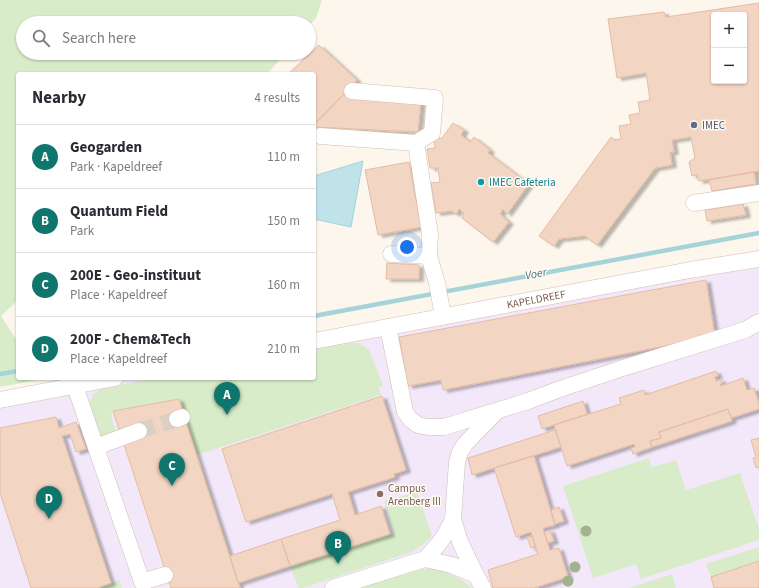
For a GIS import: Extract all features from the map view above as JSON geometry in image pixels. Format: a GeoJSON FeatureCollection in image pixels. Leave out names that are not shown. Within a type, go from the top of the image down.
{"type":"FeatureCollection","features":[{"type":"Feature","properties":{"kind":"street"},"geometry":{"type":"LineString","coordinates":[[320,136],[416,143],[432,133],[435,98],[352,91]]}},
{"type":"Feature","properties":{"kind":"street"},"geometry":{"type":"LineString","coordinates":[[416,143],[430,234],[429,256],[437,283],[442,309]]}},
{"type":"Feature","properties":{"kind":"street"},"geometry":{"type":"LineString","coordinates":[[694,203],[759,193]]}},
{"type":"Feature","properties":{"kind":"street"},"geometry":{"type":"LineString","coordinates":[[391,254],[429,256]]}},
{"type":"Feature","properties":{"kind":"street","name":"KAPELDREEF"},"geometry":{"type":"LineString","coordinates":[[316,341],[388,327],[442,309],[759,259]]}},
{"type":"Feature","properties":{"kind":"street"},"geometry":{"type":"LineString","coordinates":[[388,327],[405,412],[411,420],[418,425],[428,427],[444,427],[623,368],[745,330],[759,322]]}},
{"type":"Feature","properties":{"kind":"street"},"geometry":{"type":"LineString","coordinates":[[0,400],[104,380]]}},
{"type":"Feature","properties":{"kind":"street"},"geometry":{"type":"LineString","coordinates":[[75,386],[143,585],[165,575]]}},
{"type":"Feature","properties":{"kind":"street"},"geometry":{"type":"LineString","coordinates":[[337,588],[425,559],[437,546],[445,535],[453,519],[460,452],[465,444],[498,410]]}},
{"type":"Feature","properties":{"kind":"street"},"geometry":{"type":"LineString","coordinates":[[444,427],[456,431],[463,438],[465,444]]}},
{"type":"Feature","properties":{"kind":"street"},"geometry":{"type":"LineString","coordinates":[[96,446],[139,431]]}},
{"type":"Feature","properties":{"kind":"street"},"geometry":{"type":"LineString","coordinates":[[453,519],[460,542],[479,582]]}},
{"type":"Feature","properties":{"kind":"street"},"geometry":{"type":"LineString","coordinates":[[425,559],[452,565],[479,582]]}},
{"type":"Feature","properties":{"kind":"shaded area","name":"Campus Arenberg III"},"geometry":{"type":"Polygon","coordinates":[[[759,258],[759,588],[0,588],[0,400],[105,380],[316,380],[316,341],[759,258]]]}},
{"type":"Feature","properties":{"kind":"green space"},"geometry":{"type":"Polygon","coordinates":[[[0,0],[322,0],[316,18],[316,16],[16,16],[16,60],[280,60],[269,72],[16,72],[16,302],[1,316],[16,339],[16,380],[38,380],[0,387],[0,0]]]}},
{"type":"Feature","properties":{"kind":"green space"},"geometry":{"type":"Polygon","coordinates":[[[359,343],[369,350],[383,385],[379,387],[381,395],[197,455],[179,399],[113,411],[111,415],[116,432],[96,438],[88,404],[94,394],[102,388],[146,380],[316,380],[316,349],[359,343]]]}},
{"type":"Feature","properties":{"kind":"green space"},"geometry":{"type":"Polygon","coordinates":[[[649,458],[652,467],[676,460],[686,490],[740,473],[759,529],[759,540],[641,579],[636,564],[593,578],[563,486],[649,458]]]}},
{"type":"Feature","properties":{"kind":"green space"},"geometry":{"type":"Polygon","coordinates":[[[417,492],[432,536],[425,543],[412,552],[303,588],[299,588],[290,566],[393,533],[384,501],[417,492]]]}},
{"type":"Feature","properties":{"kind":"green space"},"geometry":{"type":"Polygon","coordinates":[[[759,547],[759,561],[711,577],[706,564],[759,547]]]}},
{"type":"Feature","properties":{"kind":"green space"},"geometry":{"type":"Polygon","coordinates":[[[435,568],[455,576],[472,588],[357,588],[416,569],[435,568]]]}},
{"type":"Feature","properties":{"kind":"green space"},"geometry":{"type":"Polygon","coordinates":[[[672,574],[676,588],[629,588],[672,574]]]}},
{"type":"Feature","properties":{"kind":"green space"},"geometry":{"type":"Polygon","coordinates":[[[119,580],[122,588],[97,588],[119,580]]]}},
{"type":"Feature","properties":{"kind":"water"},"geometry":{"type":"Polygon","coordinates":[[[363,161],[351,227],[316,219],[316,175],[363,161]]]}},
{"type":"Feature","properties":{"kind":"building","name":"IMEC"},"geometry":{"type":"Polygon","coordinates":[[[759,3],[759,171],[699,181],[697,175],[692,176],[689,162],[695,158],[691,137],[672,140],[674,152],[670,152],[672,165],[655,168],[597,245],[585,236],[559,239],[554,246],[539,236],[611,137],[615,140],[621,139],[619,126],[631,124],[629,115],[640,113],[638,102],[650,100],[646,73],[617,78],[608,19],[664,12],[666,17],[759,3]]]}},
{"type":"Feature","properties":{"kind":"building"},"geometry":{"type":"Polygon","coordinates":[[[319,45],[357,80],[316,123],[316,72],[290,72],[303,60],[316,60],[316,48],[319,45]]]}},
{"type":"Feature","properties":{"kind":"building"},"geometry":{"type":"Polygon","coordinates":[[[344,94],[421,99],[418,132],[316,127],[316,123],[344,94]]]}},
{"type":"Feature","properties":{"kind":"building","name":"IMEC Cafeteria"},"geometry":{"type":"Polygon","coordinates":[[[453,123],[464,130],[461,135],[470,142],[474,137],[490,150],[488,153],[529,184],[507,214],[503,209],[500,214],[509,222],[493,242],[462,218],[464,213],[459,209],[456,214],[451,211],[436,213],[431,183],[440,182],[438,168],[430,168],[427,149],[435,148],[434,140],[442,138],[453,123]]]}},
{"type":"Feature","properties":{"kind":"building"},"geometry":{"type":"Polygon","coordinates":[[[409,162],[421,227],[378,235],[365,170],[409,162]]]}},
{"type":"Feature","properties":{"kind":"building"},"geometry":{"type":"Polygon","coordinates":[[[754,172],[756,184],[712,191],[709,180],[754,172]]]}},
{"type":"Feature","properties":{"kind":"building"},"geometry":{"type":"Polygon","coordinates":[[[743,204],[746,215],[707,221],[705,210],[743,204]]]}},
{"type":"Feature","properties":{"kind":"building"},"geometry":{"type":"Polygon","coordinates":[[[387,263],[419,265],[419,279],[386,279],[387,263]]]}},
{"type":"Feature","properties":{"kind":"building"},"geometry":{"type":"Polygon","coordinates":[[[706,280],[715,336],[443,390],[441,380],[408,386],[399,337],[706,280]]]}},
{"type":"Feature","properties":{"kind":"building"},"geometry":{"type":"Polygon","coordinates":[[[716,371],[718,376],[715,377],[716,381],[721,379],[721,386],[743,378],[747,390],[754,388],[759,403],[759,409],[731,418],[728,409],[659,432],[661,438],[650,441],[652,447],[633,454],[631,448],[635,447],[634,444],[567,466],[554,425],[621,404],[619,398],[644,390],[645,395],[716,371]]]}},
{"type":"Feature","properties":{"kind":"building"},"geometry":{"type":"Polygon","coordinates":[[[382,396],[406,470],[394,474],[395,477],[348,492],[355,515],[381,506],[390,534],[290,566],[281,539],[340,520],[332,494],[246,522],[222,449],[382,396]]]}},
{"type":"Feature","properties":{"kind":"building"},"geometry":{"type":"Polygon","coordinates":[[[179,399],[240,588],[171,588],[113,411],[179,399]]]}},
{"type":"Feature","properties":{"kind":"building"},"geometry":{"type":"Polygon","coordinates":[[[583,401],[587,414],[542,429],[538,416],[583,401]]]}},
{"type":"Feature","properties":{"kind":"building"},"geometry":{"type":"Polygon","coordinates":[[[728,409],[732,421],[652,447],[650,441],[661,438],[659,432],[728,409]]]}},
{"type":"Feature","properties":{"kind":"building"},"geometry":{"type":"Polygon","coordinates":[[[56,417],[59,428],[76,422],[86,449],[76,452],[70,434],[62,436],[111,583],[97,588],[31,588],[0,493],[0,428],[56,417]]]}},
{"type":"Feature","properties":{"kind":"building"},"geometry":{"type":"Polygon","coordinates":[[[555,430],[561,447],[472,475],[468,458],[555,430]]]}},
{"type":"Feature","properties":{"kind":"building"},"geometry":{"type":"Polygon","coordinates":[[[759,438],[759,467],[756,468],[753,458],[756,457],[751,440],[759,438]]]}},
{"type":"Feature","properties":{"kind":"building"},"geometry":{"type":"Polygon","coordinates":[[[534,456],[555,525],[543,528],[544,532],[550,550],[559,548],[568,577],[534,588],[493,588],[488,570],[538,554],[531,532],[516,537],[494,468],[534,456]]]}},
{"type":"Feature","properties":{"kind":"building"},"geometry":{"type":"Polygon","coordinates":[[[559,507],[564,521],[555,524],[551,510],[559,507]]]}},
{"type":"Feature","properties":{"kind":"building"},"geometry":{"type":"Polygon","coordinates":[[[550,530],[554,541],[548,543],[544,532],[550,530]]]}},
{"type":"Feature","properties":{"kind":"building"},"geometry":{"type":"Polygon","coordinates":[[[532,536],[535,547],[531,548],[527,537],[532,536]]]}},
{"type":"Feature","properties":{"kind":"building"},"geometry":{"type":"Polygon","coordinates":[[[281,539],[290,566],[238,583],[230,556],[281,539]]]}},
{"type":"Feature","properties":{"kind":"building"},"geometry":{"type":"Polygon","coordinates":[[[759,561],[759,588],[714,588],[711,577],[759,561]]]}},
{"type":"Feature","properties":{"kind":"waterway","name":"Voer"},"geometry":{"type":"LineString","coordinates":[[316,316],[759,233]]}},
{"type":"Feature","properties":{"kind":"waterway","name":"Voer"},"geometry":{"type":"LineString","coordinates":[[0,374],[16,371]]}},
{"type":"Feature","properties":{"kind":"tunnel"},"geometry":{"type":"LineString","coordinates":[[139,431],[177,419]]}},
{"type":"Feature","properties":{"kind":"place","name":"IMEC"},"geometry":{"type":"Point","coordinates":[694,125]}},
{"type":"Feature","properties":{"kind":"place","name":"IMEC Cafeteria"},"geometry":{"type":"Point","coordinates":[481,182]}},
{"type":"Feature","properties":{"kind":"place","name":"Geogarden"},"geometry":{"type":"Point","coordinates":[227,415]}},
{"type":"Feature","properties":{"kind":"place","name":"200E - Geo-instituut"},"geometry":{"type":"Point","coordinates":[172,486]}},
{"type":"Feature","properties":{"kind":"place","name":"Campus Arenberg III"},"geometry":{"type":"Point","coordinates":[380,494]}},
{"type":"Feature","properties":{"kind":"place","name":"200F - Chem&Tech"},"geometry":{"type":"Point","coordinates":[49,519]}},
{"type":"Feature","properties":{"kind":"place","name":"Quantum Field"},"geometry":{"type":"Point","coordinates":[338,564]}}]}
